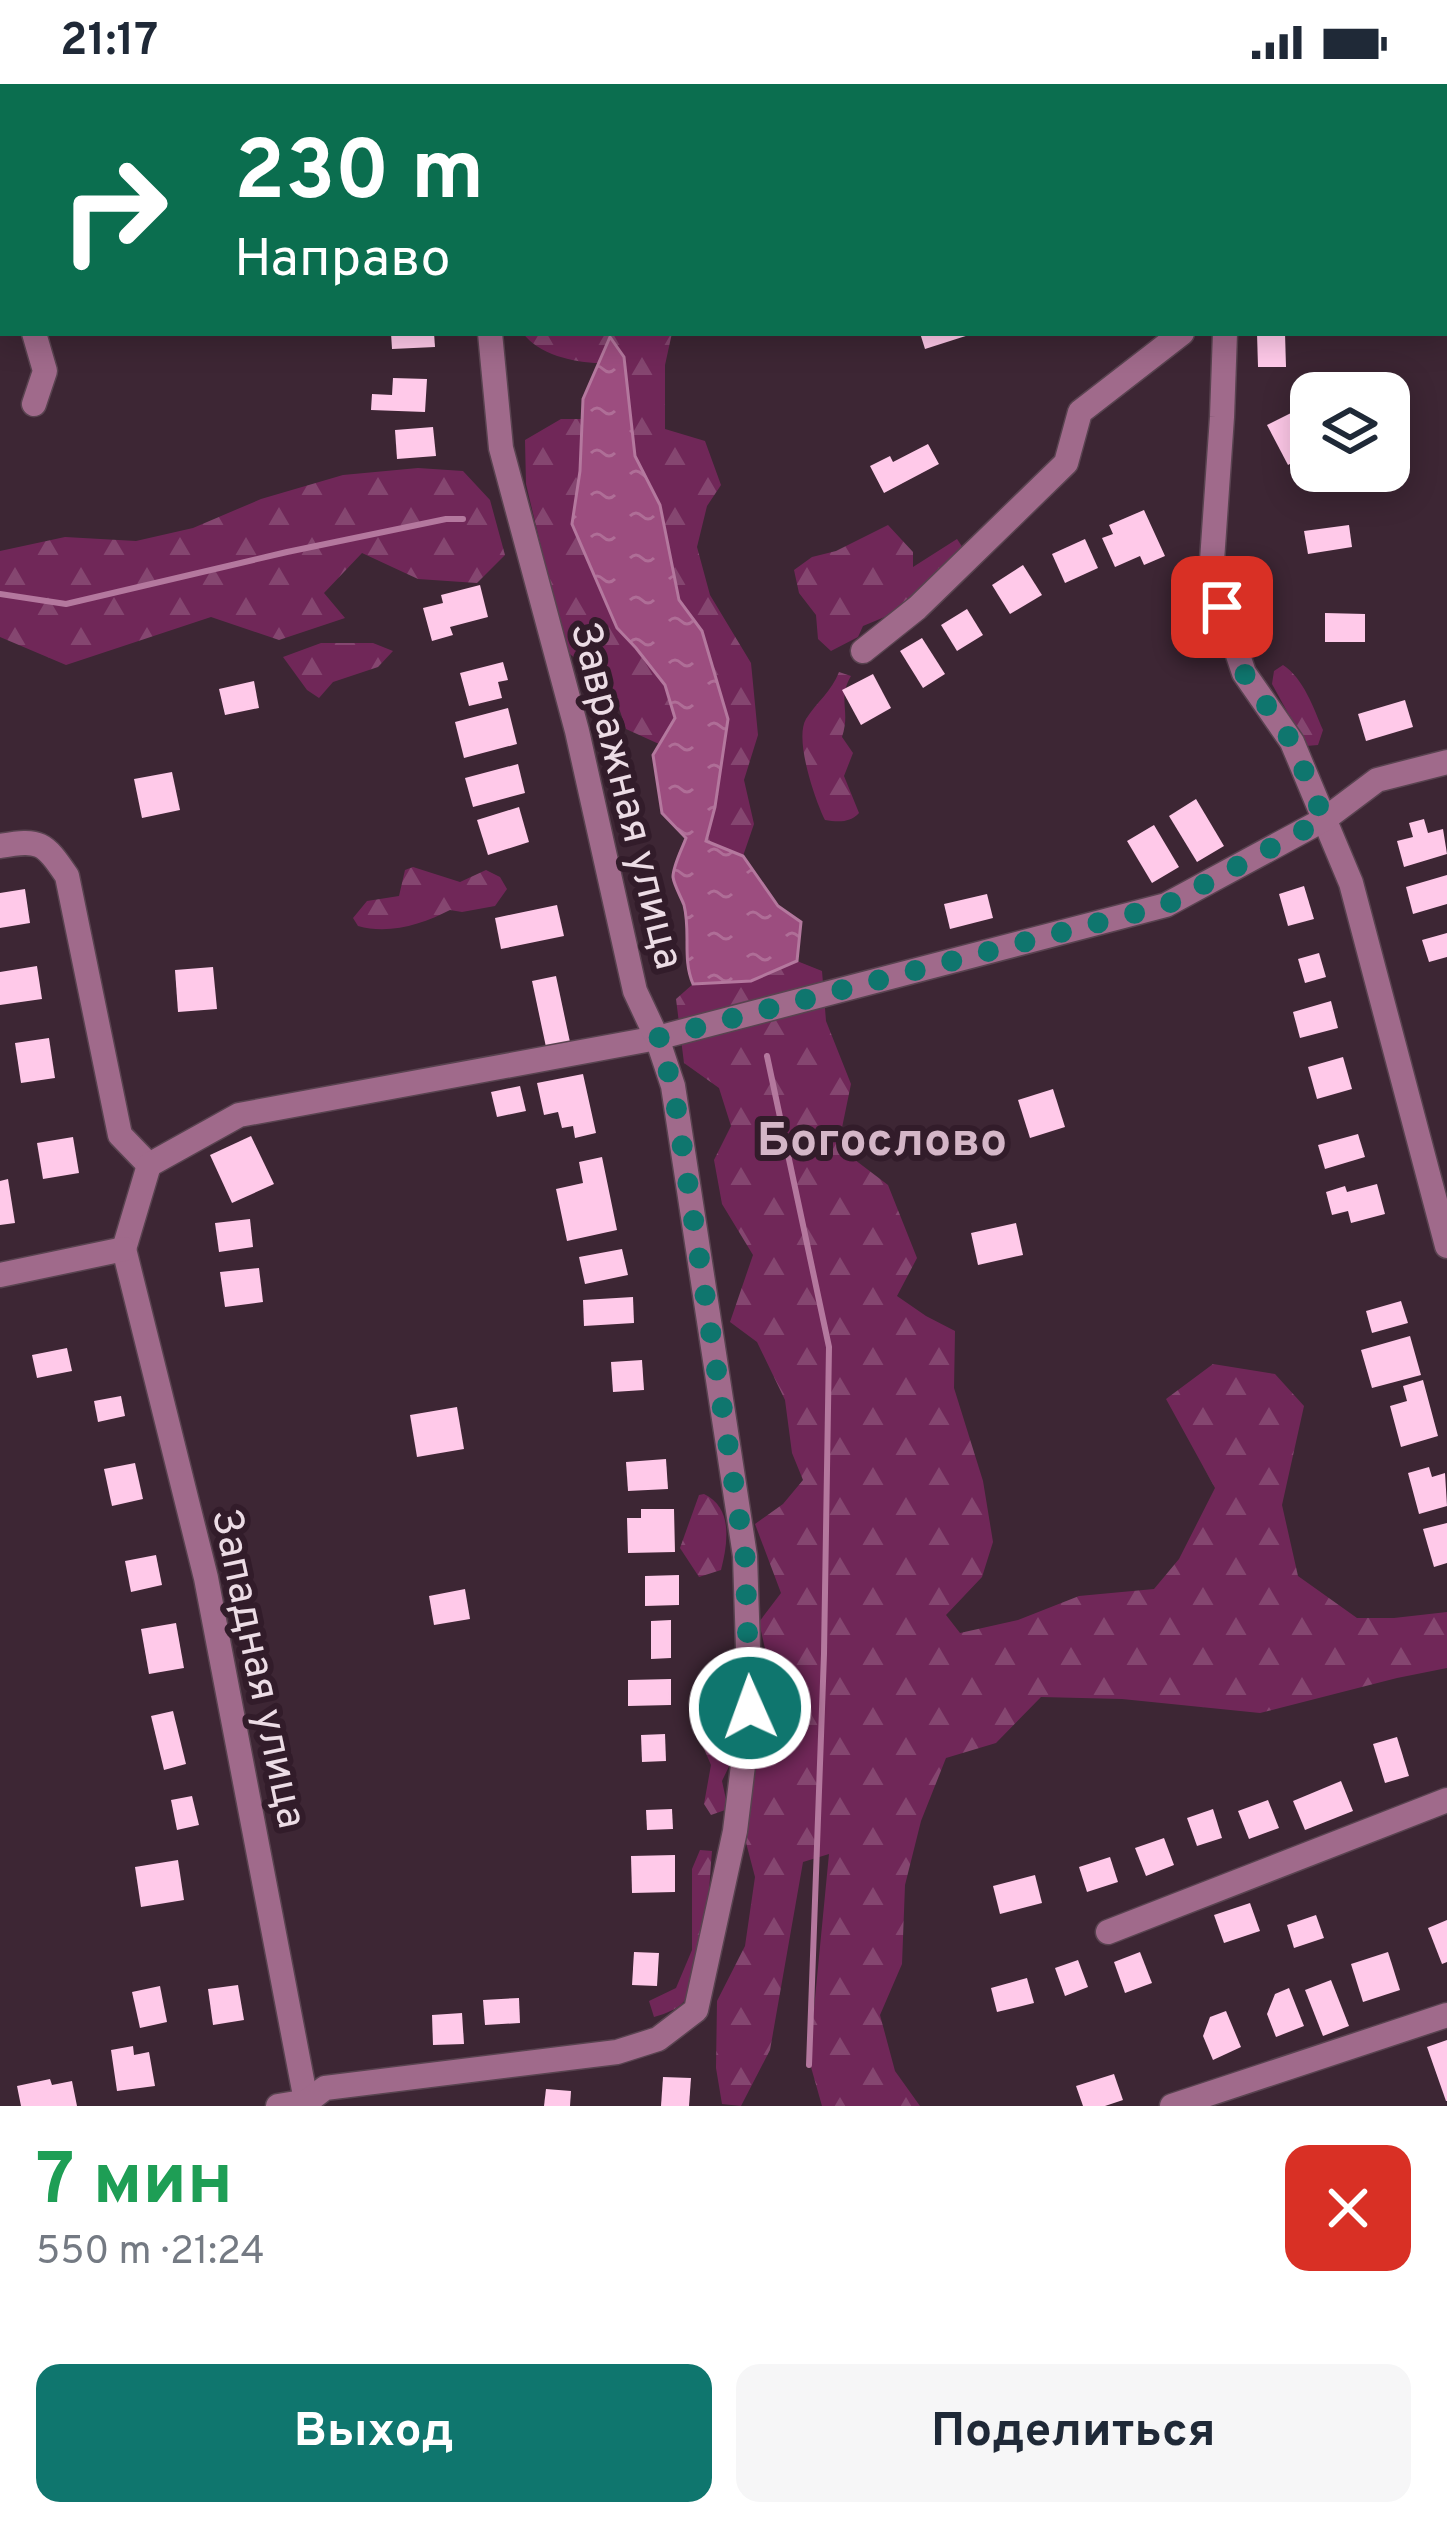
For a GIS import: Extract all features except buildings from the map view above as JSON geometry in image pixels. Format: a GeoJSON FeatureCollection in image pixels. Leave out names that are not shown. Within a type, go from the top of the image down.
{"type":"FeatureCollection","features":[{"type":"Feature","properties":{"kind":"street"},"geometry":{"type":"LineString","coordinates":[[34,404],[45,370],[35,336]]}},
{"type":"Feature","properties":{"kind":"street","name":"Завражная улица"},"geometry":{"type":"LineString","coordinates":[[307,2103],[325,2088],[617,2052],[658,2039],[696,2010],[735,1831],[750,1708],[745,1556],[673,1086],[635,991],[577,731],[501,448],[490,336]]}},
{"type":"Feature","properties":{"kind":"street"},"geometry":{"type":"LineString","coordinates":[[863,651],[917,608],[1066,463],[1080,412],[1178,336]]}},
{"type":"Feature","properties":{"kind":"street"},"geometry":{"type":"LineString","coordinates":[[1225,336],[1211,574],[1244,673],[1292,742],[1351,883],[1447,1246]]}},
{"type":"Feature","properties":{"kind":"street"},"geometry":{"type":"LineString","coordinates":[[0,1275],[124,1249],[149,1165],[239,1115],[657,1038],[1166,905],[1324,819],[1377,780],[1447,762]]}},
{"type":"Feature","properties":{"kind":"street"},"geometry":{"type":"LineString","coordinates":[[0,846],[29,841],[50,852],[67,876],[120,1135],[149,1165]]}},
{"type":"Feature","properties":{"kind":"street","name":"Западная улица"},"geometry":{"type":"LineString","coordinates":[[124,1249],[206,1578],[307,2103]]}},
{"type":"Feature","properties":{"kind":"street"},"geometry":{"type":"LineString","coordinates":[[1108,1932],[1447,1800]]}},
{"type":"Feature","properties":{"kind":"street"},"geometry":{"type":"LineString","coordinates":[[1172,2106],[1447,2015]]}},
{"type":"Feature","properties":{"kind":"street"},"geometry":{"type":"LineString","coordinates":[[278,2106],[307,2103]]}},
{"type":"Feature","properties":{"kind":"green space"},"geometry":{"type":"Polygon","coordinates":[[[526,336],[671,336],[665,365],[665,429],[705,441],[721,485],[707,506],[697,547],[710,595],[751,663],[758,735],[744,780],[754,824],[743,856],[706,841],[715,807],[702,631],[679,600],[660,505],[635,456],[624,357],[610,338],[599,363],[568,359],[526,336]]]}},
{"type":"Feature","properties":{"kind":"green space"},"geometry":{"type":"Polygon","coordinates":[[[561,419],[583,419],[572,524],[617,628],[665,685],[675,718],[659,744],[626,729],[612,687],[566,651],[526,484],[525,440],[561,419]]]}},
{"type":"Feature","properties":{"kind":"green space"},"geometry":{"type":"Polygon","coordinates":[[[418,468],[463,471],[490,500],[505,555],[477,583],[418,579],[362,553],[324,593],[345,618],[279,640],[211,617],[66,665],[0,637],[0,551],[65,537],[136,541],[193,528],[261,499],[343,475],[418,468]]]}},
{"type":"Feature","properties":{"kind":"green space"},"geometry":{"type":"Polygon","coordinates":[[[888,525],[913,552],[913,567],[957,539],[965,551],[937,583],[863,626],[858,637],[831,651],[818,639],[816,615],[799,593],[794,570],[812,557],[836,551],[888,525]]]}},
{"type":"Feature","properties":{"kind":"green space"},"geometry":{"type":"Polygon","coordinates":[[[321,643],[373,643],[393,651],[378,667],[333,682],[319,698],[307,690],[283,657],[321,643]]]}},
{"type":"Feature","properties":{"kind":"green space"},"geometry":{"type":"Polygon","coordinates":[[[1283,665],[1302,686],[1323,730],[1318,745],[1306,746],[1272,684],[1274,671],[1283,665]]]}},
{"type":"Feature","properties":{"kind":"green space"},"geometry":{"type":"Polygon","coordinates":[[[839,672],[851,676],[845,692],[842,737],[853,753],[844,776],[859,813],[839,821],[825,820],[811,785],[802,740],[806,719],[839,672]]]}},
{"type":"Feature","properties":{"kind":"green space"},"geometry":{"type":"Polygon","coordinates":[[[413,867],[460,882],[486,870],[500,877],[507,889],[495,906],[450,910],[394,929],[358,926],[353,918],[367,901],[399,896],[405,870],[413,867]]]}},
{"type":"Feature","properties":{"kind":"green space"},"geometry":{"type":"Polygon","coordinates":[[[797,961],[822,971],[826,1021],[851,1084],[838,1147],[888,1185],[917,1258],[897,1296],[955,1331],[954,1388],[983,1481],[993,1542],[982,1577],[946,1615],[960,1633],[1018,1620],[1079,1596],[1154,1589],[1179,1559],[1215,1488],[1166,1399],[1213,1364],[1275,1374],[1304,1406],[1282,1505],[1298,1576],[1357,1618],[1447,1612],[1447,1668],[1260,1713],[1122,1699],[1041,1697],[996,1743],[946,1758],[921,1821],[905,1885],[902,1964],[880,2015],[895,2071],[920,2106],[822,2106],[809,2060],[829,1854],[803,1862],[770,2050],[741,2106],[722,2104],[716,2068],[717,2001],[745,1946],[755,1877],[744,1835],[752,1769],[797,1705],[770,1671],[759,1622],[781,1593],[755,1524],[783,1504],[803,1480],[792,1453],[785,1400],[757,1342],[730,1322],[753,1255],[722,1204],[714,1160],[731,1126],[719,1088],[684,1063],[676,999],[693,984],[751,981],[797,961]]]}},
{"type":"Feature","properties":{"kind":"green space"},"geometry":{"type":"Polygon","coordinates":[[[699,1495],[720,1508],[726,1537],[721,1570],[699,1577],[680,1548],[699,1495]]]}},
{"type":"Feature","properties":{"kind":"green space"},"geometry":{"type":"Polygon","coordinates":[[[713,1731],[736,1735],[733,1758],[722,1781],[728,1809],[711,1815],[704,1804],[711,1765],[701,1742],[713,1731]]]}},
{"type":"Feature","properties":{"kind":"green space"},"geometry":{"type":"Polygon","coordinates":[[[700,1850],[712,1851],[699,1964],[684,2001],[654,2017],[649,2001],[676,1988],[692,1950],[692,1869],[700,1850]]]}},
{"type":"Feature","properties":{"kind":"water"},"geometry":{"type":"Polygon","coordinates":[[[610,337],[624,357],[635,456],[660,505],[679,600],[702,631],[728,719],[706,841],[743,856],[778,906],[801,922],[797,961],[751,981],[693,984],[686,915],[673,877],[686,838],[662,813],[653,755],[675,718],[665,685],[617,628],[572,524],[583,399],[610,337]]]}},
{"type":"Feature","properties":{"kind":"waterway"},"geometry":{"type":"LineString","coordinates":[[0,594],[66,604],[287,552],[463,519]]}},
{"type":"Feature","properties":{"kind":"waterway"},"geometry":{"type":"LineString","coordinates":[[767,1056],[829,1347],[809,2065]]}},
{"type":"Feature","properties":{"kind":"district","name":"Богослово"},"geometry":{"type":"Point","coordinates":[882,1138]}},
{"type":"Feature","properties":{"kind":"route"},"geometry":{"type":"LineString","coordinates":[[750,1708],[745,1556],[673,1086],[657,1038],[1166,905],[1324,819],[1292,742],[1244,673],[1222,607]]}}]}
